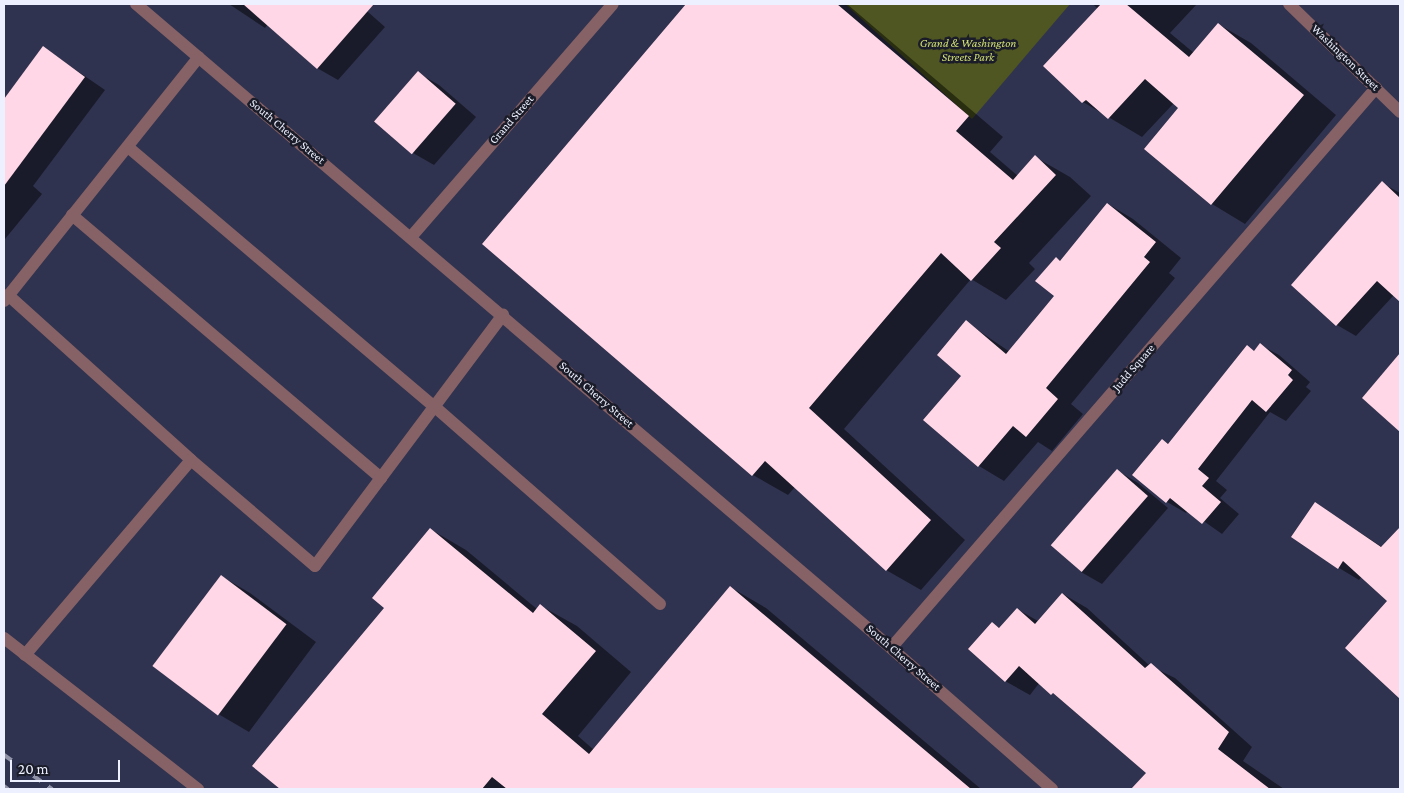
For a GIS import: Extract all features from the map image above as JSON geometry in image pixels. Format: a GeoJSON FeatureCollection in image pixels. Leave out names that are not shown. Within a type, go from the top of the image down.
{"type":"FeatureCollection","features":[{"type":"Feature","properties":{"kind":"street","name":"South Cherry Street"},"geometry":{"type":"LineString","coordinates":[[136,4],[503,315],[891,648],[1052,789]]}},
{"type":"Feature","properties":{"kind":"street","name":"Grand Street"},"geometry":{"type":"LineString","coordinates":[[411,237],[613,4]]}},
{"type":"Feature","properties":{"kind":"street","name":"Washington Street"},"geometry":{"type":"LineString","coordinates":[[1289,4],[1400,112]]}},
{"type":"Feature","properties":{"kind":"street"},"geometry":{"type":"LineString","coordinates":[[199,57],[6,298],[314,566],[503,315]]}},
{"type":"Feature","properties":{"kind":"street","name":"Judd Square"},"geometry":{"type":"LineString","coordinates":[[891,648],[1376,88]]}},
{"type":"Feature","properties":{"kind":"street"},"geometry":{"type":"LineString","coordinates":[[128,147],[435,407],[660,604]]}},
{"type":"Feature","properties":{"kind":"street"},"geometry":{"type":"LineString","coordinates":[[72,215],[381,478]]}},
{"type":"Feature","properties":{"kind":"street"},"geometry":{"type":"LineString","coordinates":[[25,655],[191,460]]}},
{"type":"Feature","properties":{"kind":"street"},"geometry":{"type":"LineString","coordinates":[[4,638],[198,789]]}},
{"type":"Feature","properties":{"kind":"green space","name":"Grand & Washington Streets Park"},"geometry":{"type":"Polygon","coordinates":[[[845,4],[1070,4],[972,119],[845,4]]]}},
{"type":"Feature","properties":{"kind":"building"},"geometry":{"type":"Polygon","coordinates":[[[243,4],[374,4],[317,69],[243,4]]]}},
{"type":"Feature","properties":{"kind":"building"},"geometry":{"type":"Polygon","coordinates":[[[686,4],[837,4],[969,116],[956,131],[1013,180],[1035,155],[1056,175],[994,242],[1001,248],[971,281],[941,253],[809,408],[931,520],[886,571],[765,461],[752,476],[482,244],[686,4]]]}},
{"type":"Feature","properties":{"kind":"building"},"geometry":{"type":"Polygon","coordinates":[[[1101,4],[1126,4],[1189,57],[1218,23],[1304,95],[1211,205],[1144,149],[1178,108],[1145,79],[1108,119],[1086,100],[1082,103],[1043,66],[1101,4]]]}},
{"type":"Feature","properties":{"kind":"building"},"geometry":{"type":"Polygon","coordinates":[[[43,46],[85,77],[4,186],[4,99],[43,46]]]}},
{"type":"Feature","properties":{"kind":"building"},"geometry":{"type":"Polygon","coordinates":[[[418,71],[456,104],[412,154],[374,122],[418,71]]]}},
{"type":"Feature","properties":{"kind":"building"},"geometry":{"type":"Polygon","coordinates":[[[1382,181],[1400,198],[1400,302],[1377,281],[1336,326],[1291,285],[1382,181]]]}},
{"type":"Feature","properties":{"kind":"building"},"geometry":{"type":"Polygon","coordinates":[[[1107,203],[1156,242],[1144,257],[1150,262],[1046,388],[1058,399],[1026,437],[1013,426],[978,467],[923,420],[961,376],[937,355],[966,320],[1006,354],[1054,296],[1035,281],[1056,257],[1060,261],[1107,203]]]}},
{"type":"Feature","properties":{"kind":"building"},"geometry":{"type":"Polygon","coordinates":[[[1260,343],[1292,370],[1288,375],[1293,380],[1266,412],[1252,400],[1198,469],[1209,478],[1202,486],[1221,502],[1202,524],[1170,498],[1166,503],[1132,475],[1162,439],[1168,444],[1247,345],[1254,351],[1260,343]]]}},
{"type":"Feature","properties":{"kind":"building"},"geometry":{"type":"Polygon","coordinates":[[[1400,353],[1400,432],[1362,398],[1400,353]]]}},
{"type":"Feature","properties":{"kind":"building"},"geometry":{"type":"Polygon","coordinates":[[[1117,469],[1148,496],[1082,572],[1051,545],[1117,469]]]}},
{"type":"Feature","properties":{"kind":"building"},"geometry":{"type":"Polygon","coordinates":[[[1315,502],[1381,547],[1400,527],[1400,699],[1345,648],[1387,601],[1343,561],[1338,569],[1291,537],[1315,502]]]}},
{"type":"Feature","properties":{"kind":"building"},"geometry":{"type":"Polygon","coordinates":[[[430,528],[533,613],[540,604],[596,651],[542,714],[589,754],[730,586],[971,789],[507,789],[492,777],[482,789],[280,789],[252,766],[384,608],[372,598],[430,528]]]}},
{"type":"Feature","properties":{"kind":"building"},"geometry":{"type":"Polygon","coordinates":[[[221,575],[286,624],[218,715],[152,666],[221,575]]]}},
{"type":"Feature","properties":{"kind":"building"},"geometry":{"type":"Polygon","coordinates":[[[1062,593],[1145,668],[1151,663],[1229,732],[1218,749],[1270,789],[1131,789],[1146,773],[1053,693],[1051,695],[1019,666],[1005,682],[968,649],[992,622],[999,628],[1017,608],[1035,624],[1062,593]]]}},
{"type":"Feature","properties":{"kind":"railway"},"geometry":{"type":"LineString","coordinates":[[4,755],[52,789]]}},
{"type":"Feature","properties":{"kind":"railway"},"geometry":{"type":"LineString","coordinates":[[4,786],[8,789]]}}]}
